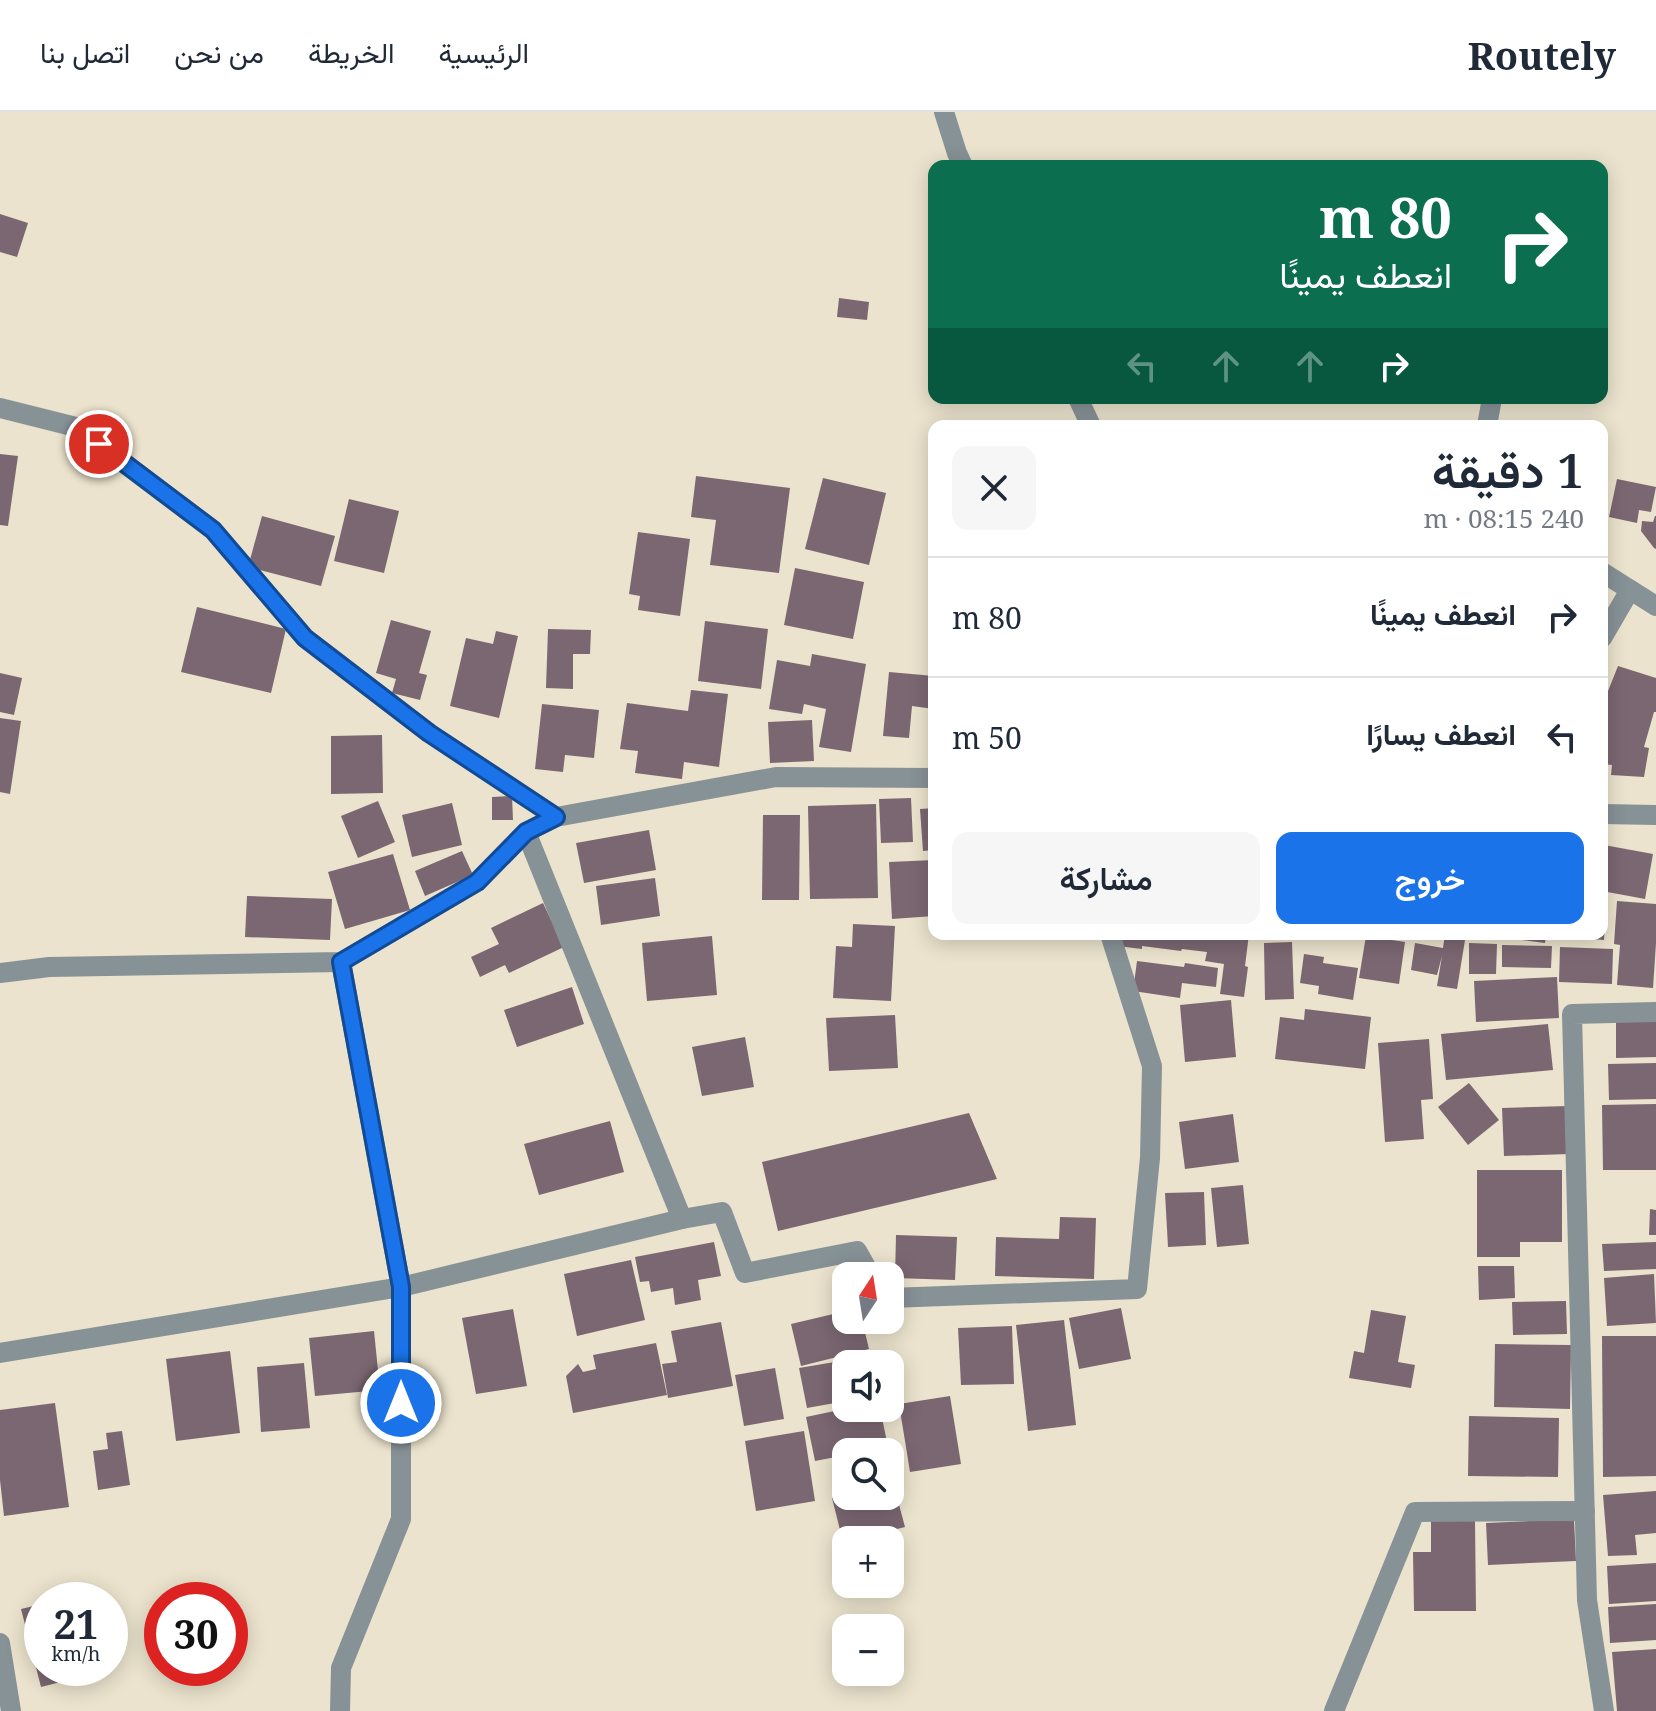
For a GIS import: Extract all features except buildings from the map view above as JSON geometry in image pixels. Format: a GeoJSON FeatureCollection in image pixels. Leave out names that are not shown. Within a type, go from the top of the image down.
{"type":"FeatureCollection","features":[{"type":"Feature","properties":{"kind":"street"},"geometry":{"type":"LineString","coordinates":[[944,112],[960,160]]}},
{"type":"Feature","properties":{"kind":"street"},"geometry":{"type":"LineString","coordinates":[[0,408],[76,427],[213,530],[305,638],[429,733],[556,817]]}},
{"type":"Feature","properties":{"kind":"street"},"geometry":{"type":"LineString","coordinates":[[1608,576],[1656,606]]}},
{"type":"Feature","properties":{"kind":"street"},"geometry":{"type":"LineString","coordinates":[[1608,628],[1630,590]]}},
{"type":"Feature","properties":{"kind":"street"},"geometry":{"type":"LineString","coordinates":[[0,973],[49,967],[341,962],[477,882],[526,832],[556,817],[776,777],[928,778]]}},
{"type":"Feature","properties":{"kind":"street"},"geometry":{"type":"LineString","coordinates":[[1608,814],[1656,815]]}},
{"type":"Feature","properties":{"kind":"street"},"geometry":{"type":"LineString","coordinates":[[526,832],[682,1219]]}},
{"type":"Feature","properties":{"kind":"street"},"geometry":{"type":"LineString","coordinates":[[904,1297],[1137,1289],[1150,1158],[1152,1066],[1112,940]]}},
{"type":"Feature","properties":{"kind":"street"},"geometry":{"type":"LineString","coordinates":[[340,1711],[341,1668],[401,1519],[401,1287],[341,962]]}},
{"type":"Feature","properties":{"kind":"street"},"geometry":{"type":"LineString","coordinates":[[1604,1711],[1587,1600],[1572,1014],[1656,1012]]}},
{"type":"Feature","properties":{"kind":"street"},"geometry":{"type":"LineString","coordinates":[[0,1353],[401,1287],[722,1212],[745,1273],[857,1251],[863,1262]]}},
{"type":"Feature","properties":{"kind":"street"},"geometry":{"type":"LineString","coordinates":[[1334,1711],[1415,1512],[1585,1511]]}},
{"type":"Feature","properties":{"kind":"street"},"geometry":{"type":"LineString","coordinates":[[0,1643],[11,1711]]}},
{"type":"Feature","properties":{"kind":"route"},"geometry":{"type":"LineString","coordinates":[[99,444],[213,530],[305,638],[429,733],[556,817],[526,832],[477,882],[341,962],[401,1287],[401,1403]]}}]}
